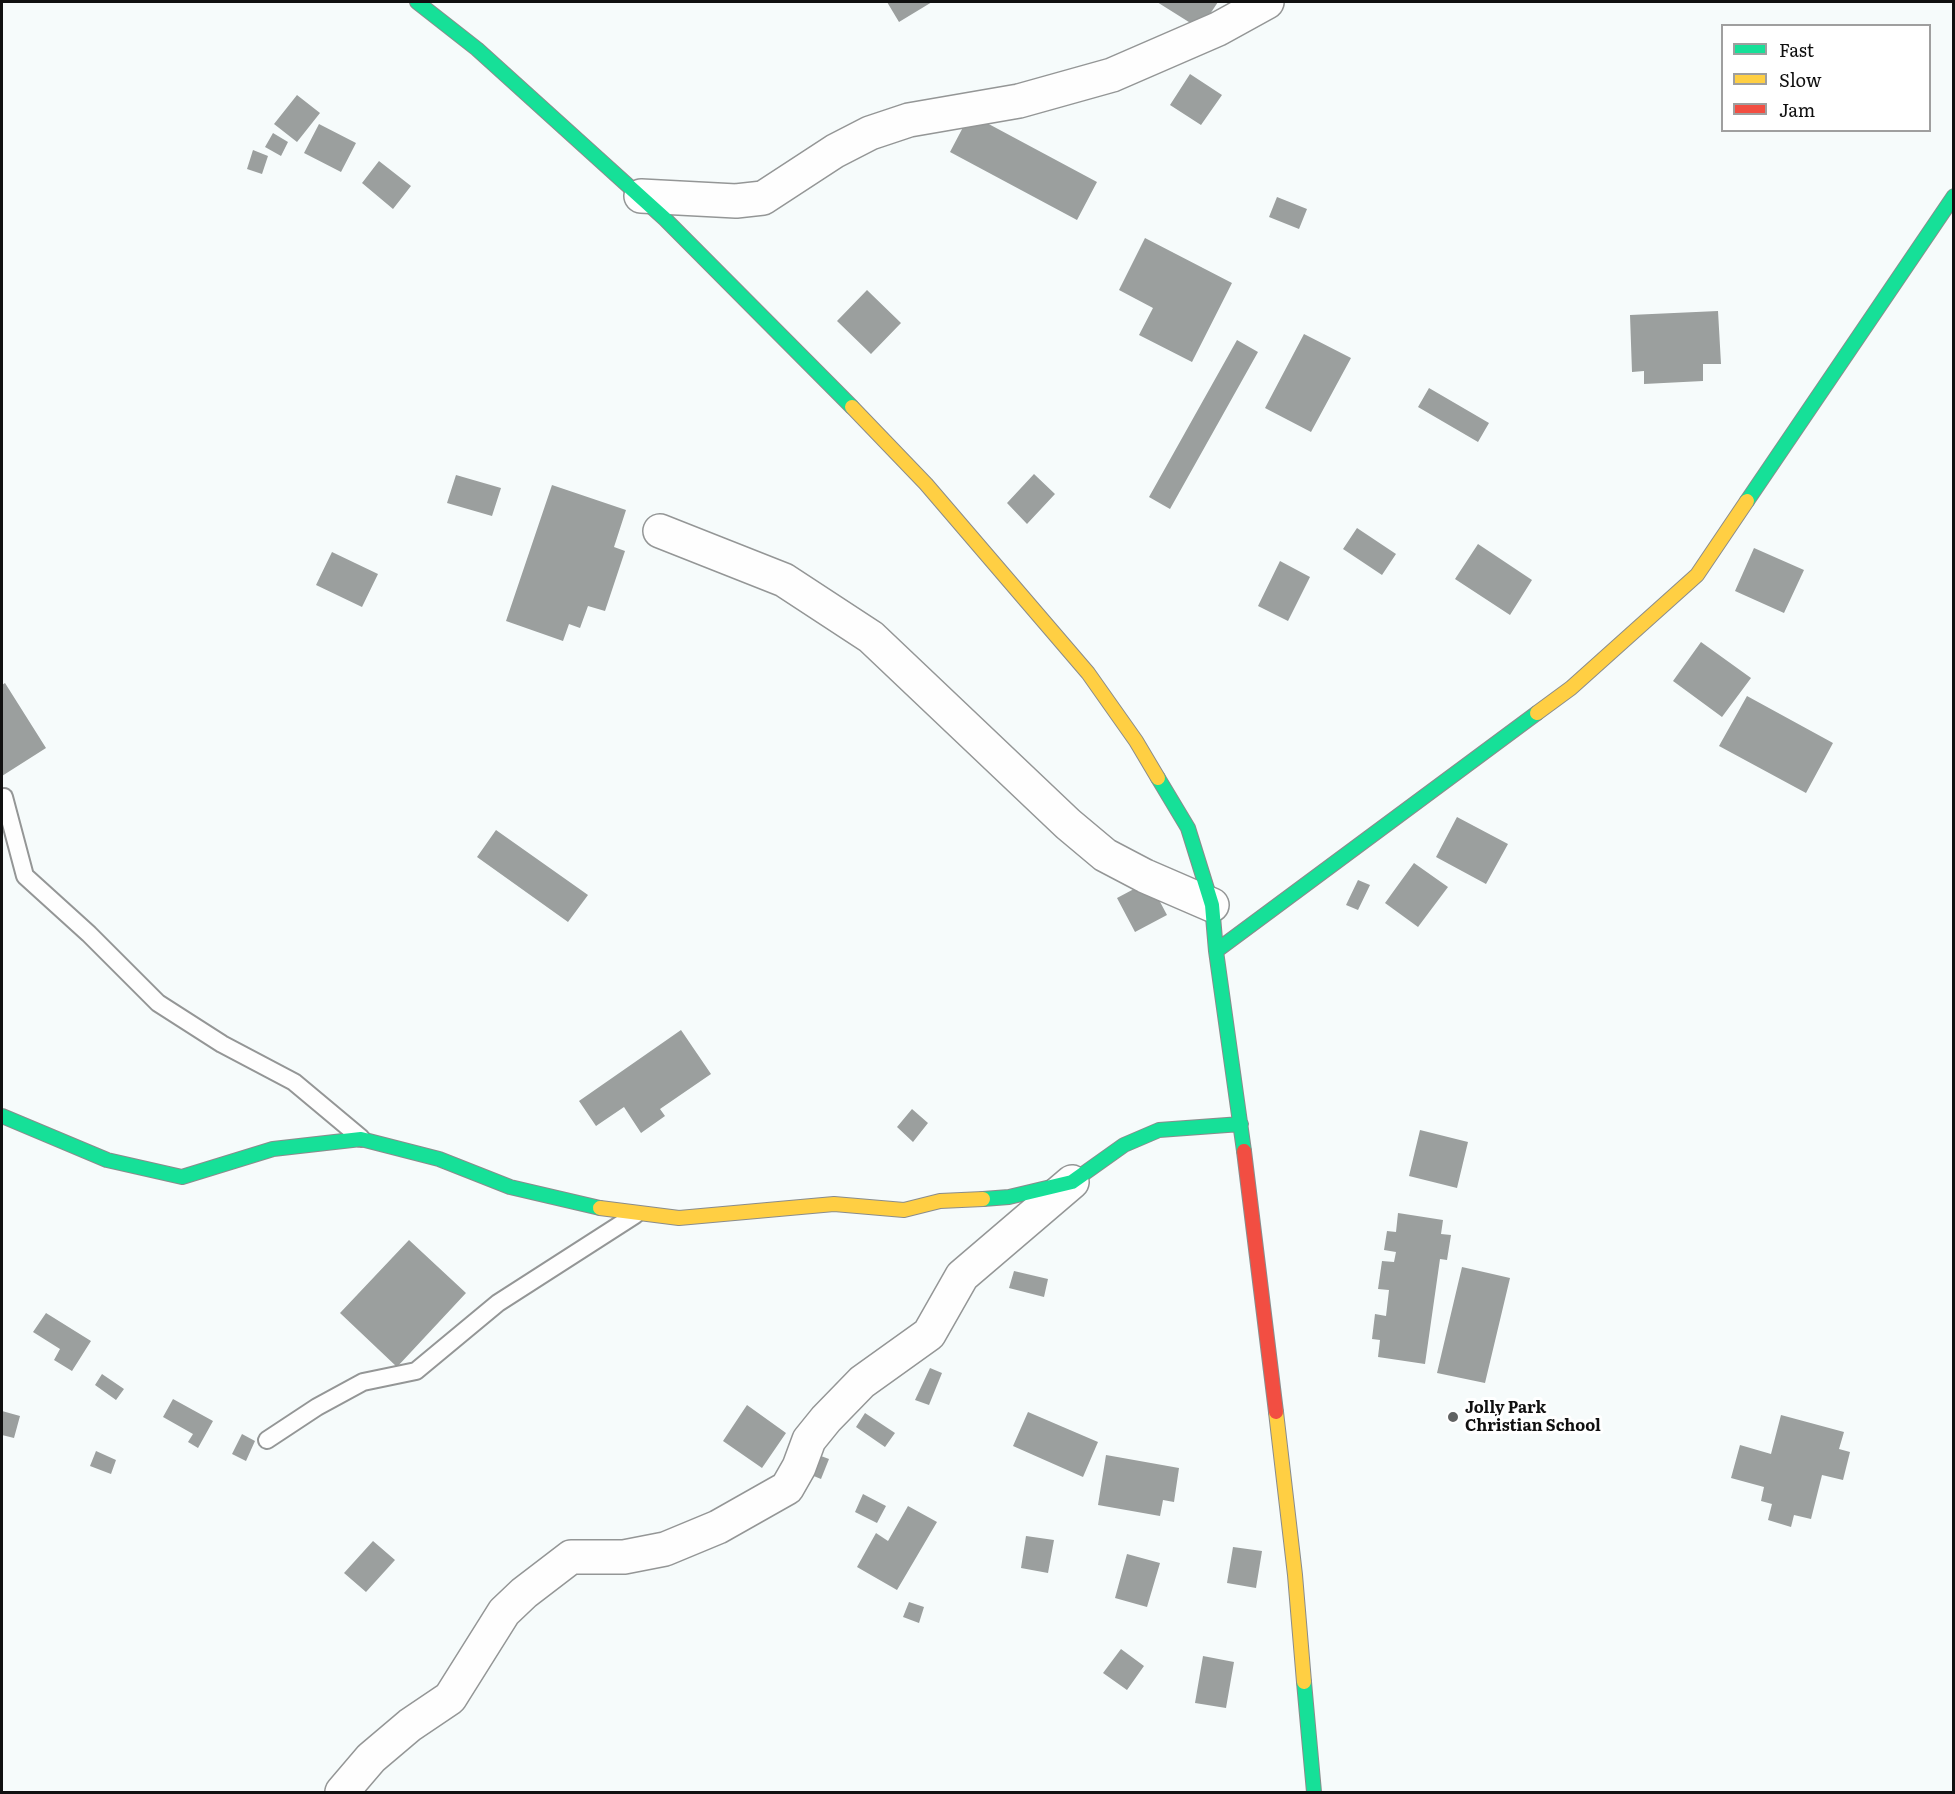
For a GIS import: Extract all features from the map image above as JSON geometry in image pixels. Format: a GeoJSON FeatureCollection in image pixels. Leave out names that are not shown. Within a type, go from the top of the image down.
{"type":"FeatureCollection","features":[{"type":"Feature","properties":{"kind":"street"},"geometry":{"type":"LineString","coordinates":[[417,2],[477,49],[641,196],[773,326],[926,484],[1088,673],[1136,741],[1188,828],[1212,905],[1216,951],[1241,1124],[1295,1575],[1314,1792]]}},
{"type":"Feature","properties":{"kind":"street"},"geometry":{"type":"LineString","coordinates":[[641,196],[736,201],[763,198],[835,151],[870,133],[909,120],[1018,101],[1112,75],[1218,29],[1267,2]]}},
{"type":"Feature","properties":{"kind":"street"},"geometry":{"type":"LineString","coordinates":[[1216,951],[1571,688],[1697,575],[1953,196]]}},
{"type":"Feature","properties":{"kind":"street"},"geometry":{"type":"LineString","coordinates":[[660,531],[784,580],[871,637],[1068,824],[1105,855],[1145,876],[1212,905]]}},
{"type":"Feature","properties":{"kind":"street"},"geometry":{"type":"LineString","coordinates":[[2,1116],[107,1160],[182,1177],[273,1149],[361,1139],[439,1159],[510,1187],[599,1208],[679,1218],[834,1204],[904,1210],[940,1202],[1009,1197],[1072,1182]]}},
{"type":"Feature","properties":{"kind":"street"},"geometry":{"type":"LineString","coordinates":[[342,1792],[371,1758],[410,1725],[450,1698],[504,1612],[524,1593],[571,1557],[624,1557],[665,1549],[718,1527],[787,1488],[799,1467],[809,1440],[826,1419],[862,1382],[929,1334],[963,1276],[1072,1182],[1124,1145],[1159,1130],[1241,1124]]}},
{"type":"Feature","properties":{"kind":"lane"},"geometry":{"type":"LineString","coordinates":[[4,797],[25,876],[89,934],[158,1002],[222,1044],[294,1083],[361,1139]]}},
{"type":"Feature","properties":{"kind":"lane"},"geometry":{"type":"LineString","coordinates":[[267,1440],[317,1407],[363,1382],[416,1371],[498,1303],[638,1213]]}},
{"type":"Feature","properties":{"kind":"building"},"geometry":{"type":"Polygon","coordinates":[[[887,2],[932,2],[899,22],[887,2]]]}},
{"type":"Feature","properties":{"kind":"building"},"geometry":{"type":"Polygon","coordinates":[[[1157,2],[1218,2],[1200,29],[1157,2]]]}},
{"type":"Feature","properties":{"kind":"building"},"geometry":{"type":"Polygon","coordinates":[[[1190,74],[1222,95],[1201,125],[1170,105],[1190,74]]]}},
{"type":"Feature","properties":{"kind":"building"},"geometry":{"type":"Polygon","coordinates":[[[297,95],[320,113],[297,142],[274,124],[297,95]]]}},
{"type":"Feature","properties":{"kind":"building"},"geometry":{"type":"Polygon","coordinates":[[[970,114],[1097,182],[1077,220],[950,152],[970,114]]]}},
{"type":"Feature","properties":{"kind":"building"},"geometry":{"type":"Polygon","coordinates":[[[319,124],[356,143],[341,172],[304,153],[319,124]]]}},
{"type":"Feature","properties":{"kind":"building"},"geometry":{"type":"Polygon","coordinates":[[[273,133],[288,142],[281,156],[265,147],[273,133]]]}},
{"type":"Feature","properties":{"kind":"building"},"geometry":{"type":"Polygon","coordinates":[[[253,150],[268,156],[262,174],[247,169],[253,150]]]}},
{"type":"Feature","properties":{"kind":"building"},"geometry":{"type":"Polygon","coordinates":[[[379,161],[411,186],[393,209],[362,183],[379,161]]]}},
{"type":"Feature","properties":{"kind":"building"},"geometry":{"type":"Polygon","coordinates":[[[1277,197],[1307,209],[1299,229],[1269,217],[1277,197]]]}},
{"type":"Feature","properties":{"kind":"building"},"geometry":{"type":"Polygon","coordinates":[[[1145,238],[1232,283],[1192,362],[1139,335],[1153,308],[1119,290],[1145,238]]]}},
{"type":"Feature","properties":{"kind":"building"},"geometry":{"type":"Polygon","coordinates":[[[867,290],[901,323],[871,354],[837,321],[867,290]]]}},
{"type":"Feature","properties":{"kind":"building"},"geometry":{"type":"Polygon","coordinates":[[[1718,311],[1721,364],[1703,364],[1703,381],[1644,384],[1644,371],[1632,372],[1630,315],[1718,311]]]}},
{"type":"Feature","properties":{"kind":"building"},"geometry":{"type":"Polygon","coordinates":[[[1304,334],[1351,358],[1311,432],[1265,408],[1304,334]]]}},
{"type":"Feature","properties":{"kind":"building"},"geometry":{"type":"Polygon","coordinates":[[[1237,340],[1258,352],[1170,509],[1149,497],[1237,340]]]}},
{"type":"Feature","properties":{"kind":"building"},"geometry":{"type":"Polygon","coordinates":[[[1429,388],[1489,423],[1478,442],[1418,407],[1429,388]]]}},
{"type":"Feature","properties":{"kind":"building"},"geometry":{"type":"Polygon","coordinates":[[[1034,474],[1055,494],[1027,524],[1007,503],[1034,474]]]}},
{"type":"Feature","properties":{"kind":"building"},"geometry":{"type":"Polygon","coordinates":[[[456,475],[501,488],[492,516],[447,503],[456,475]]]}},
{"type":"Feature","properties":{"kind":"building"},"geometry":{"type":"Polygon","coordinates":[[[552,485],[626,510],[614,547],[625,551],[605,611],[588,606],[580,628],[569,624],[563,641],[506,621],[552,485]]]}},
{"type":"Feature","properties":{"kind":"building"},"geometry":{"type":"Polygon","coordinates":[[[1357,528],[1396,554],[1382,575],[1343,549],[1357,528]]]}},
{"type":"Feature","properties":{"kind":"building"},"geometry":{"type":"Polygon","coordinates":[[[1478,544],[1532,580],[1510,615],[1455,579],[1478,544]]]}},
{"type":"Feature","properties":{"kind":"building"},"geometry":{"type":"Polygon","coordinates":[[[1754,548],[1804,570],[1784,613],[1735,591],[1754,548]]]}},
{"type":"Feature","properties":{"kind":"building"},"geometry":{"type":"Polygon","coordinates":[[[332,552],[378,574],[362,607],[316,585],[332,552]]]}},
{"type":"Feature","properties":{"kind":"building"},"geometry":{"type":"Polygon","coordinates":[[[1280,561],[1310,577],[1288,621],[1258,606],[1280,561]]]}},
{"type":"Feature","properties":{"kind":"building"},"geometry":{"type":"Polygon","coordinates":[[[1701,642],[1751,678],[1722,717],[1673,681],[1701,642]]]}},
{"type":"Feature","properties":{"kind":"building"},"geometry":{"type":"Polygon","coordinates":[[[5,683],[46,748],[2,776],[2,685],[5,683]]]}},
{"type":"Feature","properties":{"kind":"building"},"geometry":{"type":"Polygon","coordinates":[[[1747,696],[1833,743],[1806,793],[1719,746],[1747,696]]]}},
{"type":"Feature","properties":{"kind":"building"},"geometry":{"type":"Polygon","coordinates":[[[1457,817],[1508,844],[1486,884],[1436,857],[1457,817]]]}},
{"type":"Feature","properties":{"kind":"building"},"geometry":{"type":"Polygon","coordinates":[[[496,830],[588,895],[568,922],[477,857],[496,830]]]}},
{"type":"Feature","properties":{"kind":"building"},"geometry":{"type":"Polygon","coordinates":[[[1414,863],[1448,887],[1418,927],[1385,903],[1414,863]]]}},
{"type":"Feature","properties":{"kind":"building"},"geometry":{"type":"Polygon","coordinates":[[[1358,880],[1370,885],[1358,910],[1346,905],[1358,880]]]}},
{"type":"Feature","properties":{"kind":"building"},"geometry":{"type":"Polygon","coordinates":[[[1149,881],[1167,915],[1135,932],[1117,898],[1149,881]]]}},
{"type":"Feature","properties":{"kind":"building"},"geometry":{"type":"Polygon","coordinates":[[[681,1030],[711,1074],[660,1109],[665,1116],[641,1133],[624,1107],[596,1126],[579,1101],[681,1030]]]}},
{"type":"Feature","properties":{"kind":"building"},"geometry":{"type":"Polygon","coordinates":[[[912,1109],[928,1123],[913,1142],[897,1127],[912,1109]]]}},
{"type":"Feature","properties":{"kind":"building"},"geometry":{"type":"Polygon","coordinates":[[[1420,1130],[1468,1142],[1457,1188],[1409,1176],[1420,1130]]]}},
{"type":"Feature","properties":{"kind":"building"},"geometry":{"type":"Polygon","coordinates":[[[1398,1213],[1443,1220],[1441,1234],[1451,1235],[1447,1260],[1440,1259],[1425,1364],[1378,1357],[1380,1340],[1372,1339],[1375,1314],[1386,1316],[1389,1290],[1378,1289],[1382,1261],[1394,1262],[1396,1252],[1384,1250],[1387,1231],[1396,1232],[1398,1213]]]}},
{"type":"Feature","properties":{"kind":"building"},"geometry":{"type":"Polygon","coordinates":[[[409,1240],[466,1293],[397,1367],[340,1313],[409,1240]]]}},
{"type":"Feature","properties":{"kind":"building"},"geometry":{"type":"Polygon","coordinates":[[[1462,1267],[1510,1278],[1485,1383],[1437,1373],[1462,1267]]]}},
{"type":"Feature","properties":{"kind":"building"},"geometry":{"type":"Polygon","coordinates":[[[1014,1271],[1048,1279],[1044,1297],[1009,1288],[1014,1271]]]}},
{"type":"Feature","properties":{"kind":"building"},"geometry":{"type":"Polygon","coordinates":[[[46,1313],[91,1341],[72,1371],[54,1360],[60,1349],[33,1332],[46,1313]]]}},
{"type":"Feature","properties":{"kind":"building"},"geometry":{"type":"Polygon","coordinates":[[[930,1368],[942,1373],[929,1405],[915,1400],[930,1368]]]}},
{"type":"Feature","properties":{"kind":"building"},"geometry":{"type":"Polygon","coordinates":[[[102,1374],[124,1389],[116,1400],[95,1385],[102,1374]]]}},
{"type":"Feature","properties":{"kind":"building"},"geometry":{"type":"Polygon","coordinates":[[[173,1399],[213,1421],[198,1448],[188,1442],[193,1434],[163,1417],[173,1399]]]}},
{"type":"Feature","properties":{"kind":"building"},"geometry":{"type":"Polygon","coordinates":[[[747,1405],[786,1433],[762,1468],[723,1441],[747,1405]]]}},
{"type":"Feature","properties":{"kind":"building"},"geometry":{"type":"Polygon","coordinates":[[[2,1411],[20,1416],[14,1438],[2,1435],[2,1411]]]}},
{"type":"Feature","properties":{"kind":"building"},"geometry":{"type":"Polygon","coordinates":[[[1028,1412],[1098,1442],[1083,1477],[1013,1446],[1028,1412]]]}},
{"type":"Feature","properties":{"kind":"building"},"geometry":{"type":"Polygon","coordinates":[[[865,1413],[895,1433],[885,1447],[856,1427],[865,1413]]]}},
{"type":"Feature","properties":{"kind":"building"},"geometry":{"type":"Polygon","coordinates":[[[1781,1415],[1844,1432],[1839,1449],[1850,1452],[1843,1480],[1822,1475],[1811,1519],[1794,1515],[1791,1527],[1768,1520],[1772,1504],[1761,1501],[1764,1487],[1731,1478],[1740,1445],[1771,1454],[1781,1415]]]}},
{"type":"Feature","properties":{"kind":"building"},"geometry":{"type":"Polygon","coordinates":[[[242,1434],[255,1441],[246,1461],[232,1454],[242,1434]]]}},
{"type":"Feature","properties":{"kind":"building"},"geometry":{"type":"Polygon","coordinates":[[[96,1451],[116,1460],[111,1474],[90,1466],[96,1451]]]}},
{"type":"Feature","properties":{"kind":"building"},"geometry":{"type":"Polygon","coordinates":[[[813,1453],[829,1459],[821,1479],[804,1472],[813,1453]]]}},
{"type":"Feature","properties":{"kind":"building"},"geometry":{"type":"Polygon","coordinates":[[[1106,1455],[1179,1468],[1174,1502],[1163,1500],[1160,1516],[1098,1505],[1106,1455]]]}},
{"type":"Feature","properties":{"kind":"building"},"geometry":{"type":"Polygon","coordinates":[[[863,1494],[886,1506],[877,1523],[855,1512],[863,1494]]]}},
{"type":"Feature","properties":{"kind":"building"},"geometry":{"type":"Polygon","coordinates":[[[908,1506],[937,1522],[897,1590],[857,1567],[876,1533],[888,1541],[908,1506]]]}},
{"type":"Feature","properties":{"kind":"building"},"geometry":{"type":"Polygon","coordinates":[[[1026,1536],[1054,1540],[1048,1573],[1021,1568],[1026,1536]]]}},
{"type":"Feature","properties":{"kind":"building"},"geometry":{"type":"Polygon","coordinates":[[[373,1541],[395,1560],[366,1592],[344,1573],[373,1541]]]}},
{"type":"Feature","properties":{"kind":"building"},"geometry":{"type":"Polygon","coordinates":[[[1233,1547],[1262,1551],[1256,1588],[1227,1583],[1233,1547]]]}},
{"type":"Feature","properties":{"kind":"building"},"geometry":{"type":"Polygon","coordinates":[[[1127,1554],[1160,1563],[1147,1607],[1115,1598],[1127,1554]]]}},
{"type":"Feature","properties":{"kind":"building"},"geometry":{"type":"Polygon","coordinates":[[[909,1602],[924,1607],[919,1623],[903,1617],[909,1602]]]}},
{"type":"Feature","properties":{"kind":"building"},"geometry":{"type":"Polygon","coordinates":[[[1121,1649],[1144,1666],[1127,1690],[1103,1673],[1121,1649]]]}},
{"type":"Feature","properties":{"kind":"building"},"geometry":{"type":"Polygon","coordinates":[[[1203,1656],[1234,1662],[1226,1708],[1195,1703],[1203,1656]]]}},
{"type":"Feature","properties":{"kind":"traffic: fast"},"geometry":{"type":"LineString","coordinates":[[417,2],[477,49],[665,219],[852,407]]}},
{"type":"Feature","properties":{"kind":"traffic: fast"},"geometry":{"type":"LineString","coordinates":[[1747,501],[1954,196]]}},
{"type":"Feature","properties":{"kind":"traffic: fast"},"geometry":{"type":"LineString","coordinates":[[1216,951],[1537,713]]}},
{"type":"Feature","properties":{"kind":"traffic: fast"},"geometry":{"type":"LineString","coordinates":[[1158,778],[1188,828],[1212,905],[1216,951],[1244,1151]]}},
{"type":"Feature","properties":{"kind":"traffic: fast"},"geometry":{"type":"LineString","coordinates":[[2,1116],[107,1160],[182,1177],[273,1149],[361,1139],[439,1159],[510,1187],[600,1208]]}},
{"type":"Feature","properties":{"kind":"traffic: fast"},"geometry":{"type":"LineString","coordinates":[[983,1199],[1009,1197],[1072,1182],[1124,1145],[1159,1130],[1241,1124]]}},
{"type":"Feature","properties":{"kind":"traffic: fast"},"geometry":{"type":"LineString","coordinates":[[1304,1682],[1314,1792]]}},
{"type":"Feature","properties":{"kind":"traffic: slow"},"geometry":{"type":"LineString","coordinates":[[852,407],[926,484],[1088,673],[1136,741],[1158,778]]}},
{"type":"Feature","properties":{"kind":"traffic: slow"},"geometry":{"type":"LineString","coordinates":[[1537,713],[1571,688],[1697,575],[1747,501]]}},
{"type":"Feature","properties":{"kind":"traffic: slow"},"geometry":{"type":"LineString","coordinates":[[600,1208],[679,1218],[834,1204],[904,1210],[940,1201],[983,1199]]}},
{"type":"Feature","properties":{"kind":"traffic: slow"},"geometry":{"type":"LineString","coordinates":[[1276,1412],[1295,1575],[1304,1682]]}},
{"type":"Feature","properties":{"kind":"traffic: jam"},"geometry":{"type":"LineString","coordinates":[[1244,1151],[1276,1412]]}},
{"type":"Feature","properties":{"kind":"place","name":"Jolly Park Christian School"},"geometry":{"type":"Point","coordinates":[1453,1417]}}]}
